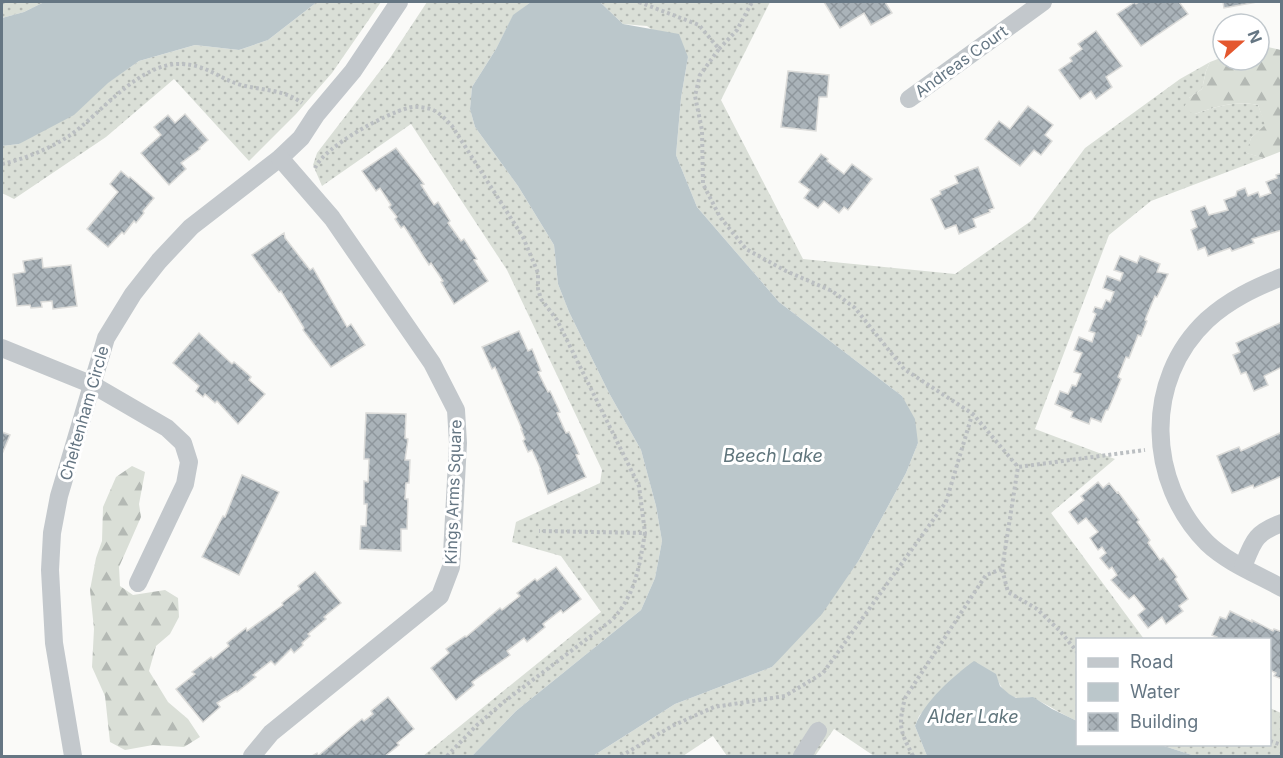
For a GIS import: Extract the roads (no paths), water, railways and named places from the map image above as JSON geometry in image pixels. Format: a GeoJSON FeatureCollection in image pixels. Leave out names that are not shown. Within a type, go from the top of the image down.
{"type":"FeatureCollection","features":[{"type":"Feature","properties":{"kind":"street","name":"Cheltenham Circle"},"geometry":{"type":"LineString","coordinates":[[73,756],[54,643],[50,570],[52,533],[59,496],[81,416],[93,385],[106,338],[133,294],[152,269],[191,227],[280,158],[301,138],[353,71],[399,2]]}},
{"type":"Feature","properties":{"kind":"street","name":"Andreas Court"},"geometry":{"type":"LineString","coordinates":[[909,99],[1043,2]]}},
{"type":"Feature","properties":{"kind":"street","name":"Kings Arms Square"},"geometry":{"type":"LineString","coordinates":[[252,756],[271,733],[441,596],[451,567],[458,443],[456,410],[432,363],[332,218],[280,158]]}},
{"type":"Feature","properties":{"kind":"street"},"geometry":{"type":"LineString","coordinates":[[1281,276],[1234,298],[1219,309],[1192,336],[1173,369],[1166,387],[1160,424],[1160,448],[1168,480],[1185,515],[1209,544],[1223,556],[1281,588]]}},
{"type":"Feature","properties":{"kind":"street"},"geometry":{"type":"LineString","coordinates":[[2,348],[93,385],[167,428],[183,443],[189,462],[185,484],[138,583]]}},
{"type":"Feature","properties":{"kind":"street"},"geometry":{"type":"LineString","coordinates":[[1243,567],[1255,538],[1270,527],[1281,523]]}},
{"type":"Feature","properties":{"kind":"street"},"geometry":{"type":"LineString","coordinates":[[801,756],[819,730]]}},
{"type":"Feature","properties":{"kind":"water"},"geometry":{"type":"Polygon","coordinates":[[[44,2],[317,2],[268,40],[239,50],[195,45],[139,61],[108,83],[74,115],[19,144],[2,146],[2,18],[24,12],[44,2]]]}},
{"type":"Feature","properties":{"kind":"water","name":"Beech Lake"},"geometry":{"type":"Polygon","coordinates":[[[531,2],[600,2],[623,24],[679,34],[688,57],[681,98],[676,155],[697,207],[779,302],[902,396],[915,419],[918,443],[906,473],[859,560],[822,614],[772,667],[675,704],[593,756],[472,756],[516,711],[641,610],[655,578],[662,541],[656,506],[641,450],[609,393],[569,312],[558,284],[554,245],[518,186],[475,127],[470,109],[472,87],[496,49],[513,15],[531,2]]]}},
{"type":"Feature","properties":{"kind":"water","name":"Alder Lake"},"geometry":{"type":"Polygon","coordinates":[[[974,661],[996,674],[1000,686],[1009,694],[1016,698],[1033,697],[1076,721],[1076,746],[1164,746],[1195,756],[927,756],[915,726],[925,708],[957,674],[974,661]]]}}]}
